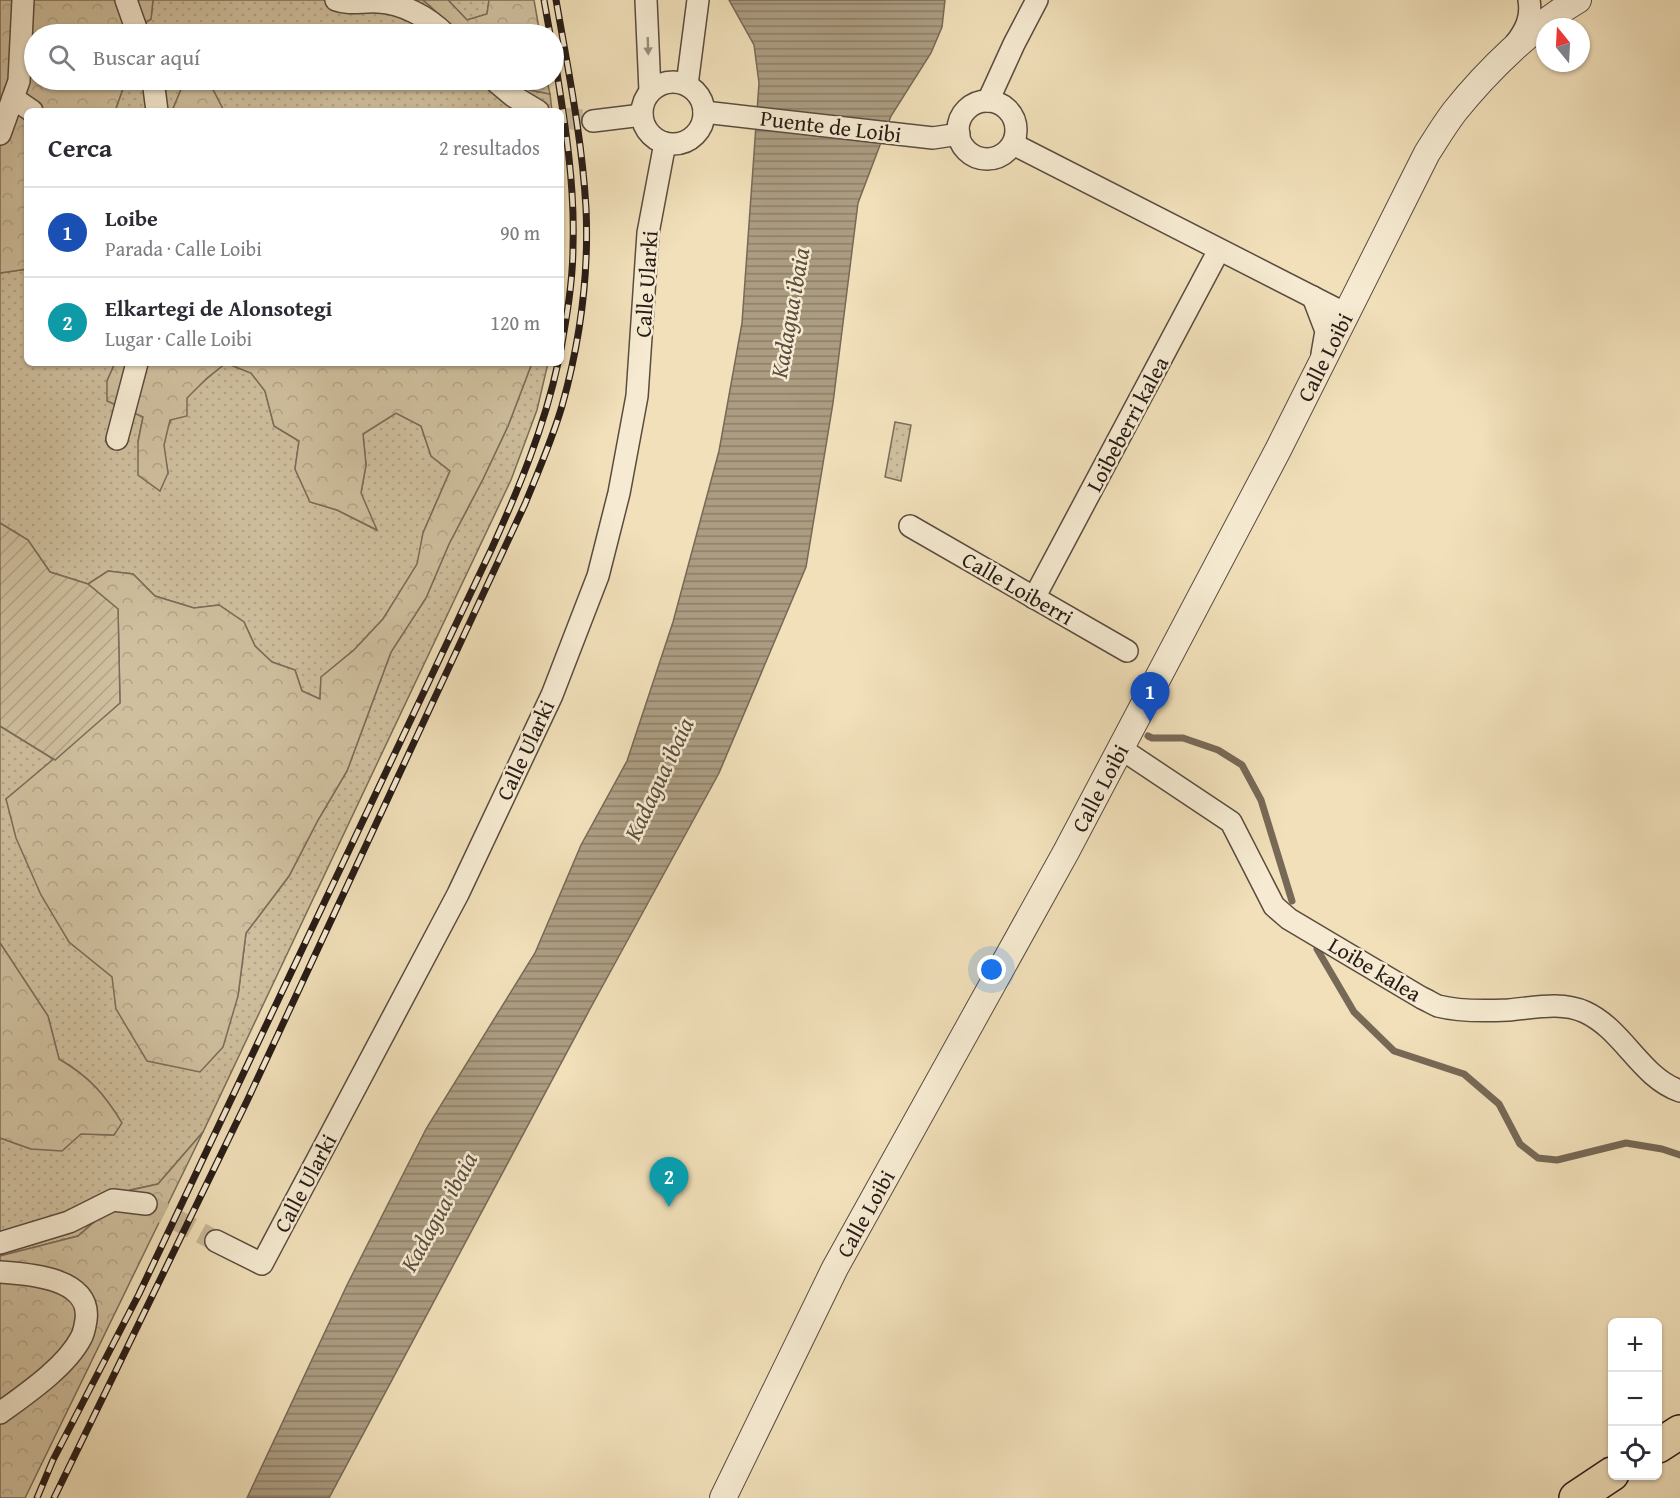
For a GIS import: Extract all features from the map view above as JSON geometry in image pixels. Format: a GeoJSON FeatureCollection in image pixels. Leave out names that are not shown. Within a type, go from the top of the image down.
{"type":"FeatureCollection","features":[{"type":"Feature","properties":{"kind":"highway"},"geometry":{"type":"LineString","coordinates":[[1662,1443],[1680,1432]]}},
{"type":"Feature","properties":{"kind":"highway"},"geometry":{"type":"LineString","coordinates":[[1576,1498],[1608,1476]]}},
{"type":"Feature","properties":{"kind":"street"},"geometry":{"type":"LineString","coordinates":[[0,134],[19,81],[23,0]]}},
{"type":"Feature","properties":{"kind":"street"},"geometry":{"type":"LineString","coordinates":[[126,0],[134,24]]}},
{"type":"Feature","properties":{"kind":"street"},"geometry":{"type":"LineString","coordinates":[[336,0],[344,3],[378,2],[397,5],[414,12],[431,24]]}},
{"type":"Feature","properties":{"kind":"street"},"geometry":{"type":"LineString","coordinates":[[646,0],[650,91]]}},
{"type":"Feature","properties":{"kind":"street"},"geometry":{"type":"LineString","coordinates":[[687,85],[698,0]]}},
{"type":"Feature","properties":{"kind":"street"},"geometry":{"type":"LineString","coordinates":[[988,101],[1037,0]]}},
{"type":"Feature","properties":{"kind":"street"},"geometry":{"type":"LineString","coordinates":[[1503,58],[1521,18],[1544,3]]}},
{"type":"Feature","properties":{"kind":"street","name":"Calle Loibi"},"geometry":{"type":"LineString","coordinates":[[723,1498],[835,1268],[1066,852],[1272,461],[1427,153],[1455,112],[1503,58],[1544,3]]}},
{"type":"Feature","properties":{"kind":"street"},"geometry":{"type":"LineString","coordinates":[[679,82],[687,85],[702,100],[704,112],[702,123],[691,138],[682,142],[665,143],[654,137],[648,130],[642,116],[646,98],[650,91],[664,83],[679,82]]}},
{"type":"Feature","properties":{"kind":"street"},"geometry":{"type":"LineString","coordinates":[[154,90],[157,108]]}},
{"type":"Feature","properties":{"kind":"street"},"geometry":{"type":"LineString","coordinates":[[506,90],[533,108]]}},
{"type":"Feature","properties":{"kind":"street"},"geometry":{"type":"LineString","coordinates":[[13,98],[28,108]]}},
{"type":"Feature","properties":{"kind":"street"},"geometry":{"type":"LineString","coordinates":[[988,101],[1001,104],[1013,117],[1016,131],[1013,144],[1003,155],[985,159],[969,153],[964,147],[958,125],[965,111],[988,101]]}},
{"type":"Feature","properties":{"kind":"street","name":"Puente de Loibi"},"geometry":{"type":"LineString","coordinates":[[704,112],[933,138],[959,134]]}},
{"type":"Feature","properties":{"kind":"street"},"geometry":{"type":"LineString","coordinates":[[592,121],[642,116]]}},
{"type":"Feature","properties":{"kind":"street","name":"Calle Ularki"},"geometry":{"type":"LineString","coordinates":[[216,1241],[262,1264],[458,894],[552,695],[598,576],[620,493],[638,396],[648,232],[665,143]]}},
{"type":"Feature","properties":{"kind":"street"},"geometry":{"type":"LineString","coordinates":[[1013,144],[1346,314]]}},
{"type":"Feature","properties":{"kind":"street","name":"Loibeberri kalea"},"geometry":{"type":"LineString","coordinates":[[1034,598],[1219,250]]}},
{"type":"Feature","properties":{"kind":"street"},"geometry":{"type":"LineString","coordinates":[[1313,297],[1326,331],[1320,363]]}},
{"type":"Feature","properties":{"kind":"street"},"geometry":{"type":"LineString","coordinates":[[117,439],[136,366]]}},
{"type":"Feature","properties":{"kind":"street","name":"Calle Loiberri"},"geometry":{"type":"LineString","coordinates":[[910,526],[1127,651]]}},
{"type":"Feature","properties":{"kind":"street","name":"Loibe kalea"},"geometry":{"type":"LineString","coordinates":[[1120,748],[1231,822],[1274,906],[1289,919],[1439,1006],[1505,1010],[1560,1005],[1585,1012],[1612,1030],[1666,1086],[1680,1091]]}},
{"type":"Feature","properties":{"kind":"street"},"geometry":{"type":"LineString","coordinates":[[0,1243],[69,1222],[113,1200],[146,1204]]}},
{"type":"Feature","properties":{"kind":"street"},"geometry":{"type":"LineString","coordinates":[[0,1272],[48,1279],[69,1286],[80,1295],[87,1313],[82,1337],[70,1353],[36,1386],[0,1413]]}},
{"type":"Feature","properties":{"kind":"green space"},"geometry":{"type":"Polygon","coordinates":[[[0,0],[153,0],[151,19],[143,24],[24,24],[24,90],[122,90],[116,108],[24,108],[24,269],[0,273],[0,0]]]}},
{"type":"Feature","properties":{"kind":"green space"},"geometry":{"type":"Polygon","coordinates":[[[153,0],[423,0],[450,24],[143,24],[151,19],[153,0]]]}},
{"type":"Feature","properties":{"kind":"green space"},"geometry":{"type":"Polygon","coordinates":[[[423,0],[448,0],[467,20],[487,14],[489,0],[534,0],[538,24],[450,24],[423,0]]]}},
{"type":"Feature","properties":{"kind":"green space"},"geometry":{"type":"Polygon","coordinates":[[[448,0],[489,0],[487,14],[467,20],[448,0]]]}},
{"type":"Feature","properties":{"kind":"green space"},"geometry":{"type":"Polygon","coordinates":[[[122,90],[181,90],[173,108],[116,108],[122,90]]]}},
{"type":"Feature","properties":{"kind":"green space"},"geometry":{"type":"Polygon","coordinates":[[[181,90],[213,90],[222,108],[173,108],[181,90]]]}},
{"type":"Feature","properties":{"kind":"green space"},"geometry":{"type":"Polygon","coordinates":[[[213,90],[530,90],[550,94],[552,108],[222,108],[213,90]]]}},
{"type":"Feature","properties":{"kind":"green space"},"geometry":{"type":"Polygon","coordinates":[[[530,90],[549,90],[550,94],[530,90]]]}},
{"type":"Feature","properties":{"kind":"green space"},"geometry":{"type":"Polygon","coordinates":[[[24,269],[24,366],[114,366],[107,381],[143,417],[138,442],[168,473],[164,444],[171,420],[186,398],[222,366],[234,366],[251,373],[265,391],[274,426],[299,441],[295,469],[310,502],[337,510],[376,530],[361,493],[366,465],[363,434],[396,413],[421,426],[431,456],[450,471],[423,533],[418,564],[383,619],[354,650],[321,677],[320,699],[302,691],[295,670],[272,662],[255,646],[244,622],[219,605],[194,608],[155,596],[133,574],[108,571],[88,584],[50,572],[28,540],[0,523],[0,273],[24,269]]]}},
{"type":"Feature","properties":{"kind":"green space"},"geometry":{"type":"Polygon","coordinates":[[[114,366],[222,366],[187,398],[187,416],[170,420],[164,445],[168,473],[160,491],[138,475],[138,442],[143,417],[107,401],[107,381],[114,366]]]}},
{"type":"Feature","properties":{"kind":"green space"},"geometry":{"type":"Polygon","coordinates":[[[234,366],[531,366],[508,426],[449,544],[426,598],[391,652],[347,771],[289,876],[246,933],[238,996],[223,1047],[200,1072],[147,1061],[116,1009],[112,977],[69,942],[41,895],[16,838],[6,799],[120,703],[118,609],[88,584],[108,571],[133,574],[155,596],[194,608],[219,605],[244,622],[255,646],[272,662],[295,670],[302,691],[320,699],[321,677],[354,650],[383,619],[417,564],[423,533],[450,471],[431,456],[421,426],[396,413],[363,434],[366,465],[361,493],[377,530],[337,510],[310,502],[295,469],[299,441],[274,426],[265,391],[251,373],[234,366]]]}},
{"type":"Feature","properties":{"kind":"green space"},"geometry":{"type":"Polygon","coordinates":[[[531,366],[547,366],[537,410],[511,480],[203,1132],[158,1184],[130,1190],[78,1236],[0,1256],[0,1138],[31,1149],[81,1134],[114,1135],[121,1123],[95,1086],[59,1059],[48,1016],[0,943],[0,726],[55,760],[6,799],[69,942],[113,977],[116,1009],[238,996],[246,933],[289,876],[347,771],[391,652],[426,598],[449,544],[508,426],[531,366]]]}},
{"type":"Feature","properties":{"kind":"green space"},"geometry":{"type":"Polygon","coordinates":[[[895,422],[911,425],[901,481],[885,477],[895,422]]]}},
{"type":"Feature","properties":{"kind":"green space"},"geometry":{"type":"Polygon","coordinates":[[[0,523],[28,540],[50,572],[88,584],[118,609],[120,703],[55,760],[0,726],[0,523]]]}},
{"type":"Feature","properties":{"kind":"green space"},"geometry":{"type":"Polygon","coordinates":[[[0,943],[48,1016],[59,1059],[95,1086],[122,1123],[114,1135],[81,1134],[62,1151],[31,1149],[0,1138],[0,943]]]}},
{"type":"Feature","properties":{"kind":"green space"},"geometry":{"type":"Polygon","coordinates":[[[203,1132],[25,1498],[0,1498],[0,1256],[78,1236],[131,1190],[158,1184],[203,1132]]]}},
{"type":"Feature","properties":{"kind":"water","name":"Kadagua ibaia"},"geometry":{"type":"Polygon","coordinates":[[[729,0],[945,0],[942,27],[931,53],[891,116],[858,203],[833,403],[806,567],[719,773],[590,1009],[329,1498],[247,1498],[347,1285],[426,1129],[535,953],[581,845],[627,761],[673,622],[719,451],[742,323],[759,83],[754,45],[729,0]]]}},
{"type":"Feature","properties":{"kind":"waterway"},"geometry":{"type":"LineString","coordinates":[[1148,736],[1183,738],[1218,750],[1242,765],[1261,800],[1292,901]]}},
{"type":"Feature","properties":{"kind":"waterway"},"geometry":{"type":"LineString","coordinates":[[1317,949],[1354,1012],[1394,1051],[1464,1074],[1499,1104],[1520,1144],[1538,1158],[1557,1160],[1626,1143],[1662,1149],[1680,1155]]}},
{"type":"Feature","properties":{"kind":"tunnel"},"geometry":{"type":"LineString","coordinates":[[564,118],[593,121]]}},
{"type":"Feature","properties":{"kind":"tunnel"},"geometry":{"type":"LineString","coordinates":[[146,1204],[216,1241]]}},
{"type":"Feature","properties":{"kind":"railway"},"geometry":{"type":"LineString","coordinates":[[544,0],[548,24]]}},
{"type":"Feature","properties":{"kind":"railway"},"geometry":{"type":"LineString","coordinates":[[556,0],[560,24]]}},
{"type":"Feature","properties":{"kind":"railway"},"geometry":{"type":"LineString","coordinates":[[54,1498],[247,1101],[525,504],[558,419],[574,357],[582,308],[587,233],[578,130],[564,45]]}},
{"type":"Feature","properties":{"kind":"railway"},"geometry":{"type":"LineString","coordinates":[[559,90],[562,108]]}},
{"type":"Feature","properties":{"kind":"railway"},"geometry":{"type":"LineString","coordinates":[[564,122],[573,221],[571,284],[564,330]]}},
{"type":"Feature","properties":{"kind":"railway"},"geometry":{"type":"LineString","coordinates":[[37,1498],[53,1460],[139,1294],[492,548],[530,457],[546,411],[557,366]]}},
{"type":"Feature","properties":{"kind":"place","name":"Loibe"},"geometry":{"type":"Point","coordinates":[1150,722]}},
{"type":"Feature","properties":{"kind":"place","name":"Elkartegi de Alonsotegi"},"geometry":{"type":"Point","coordinates":[669,1207]}}]}
